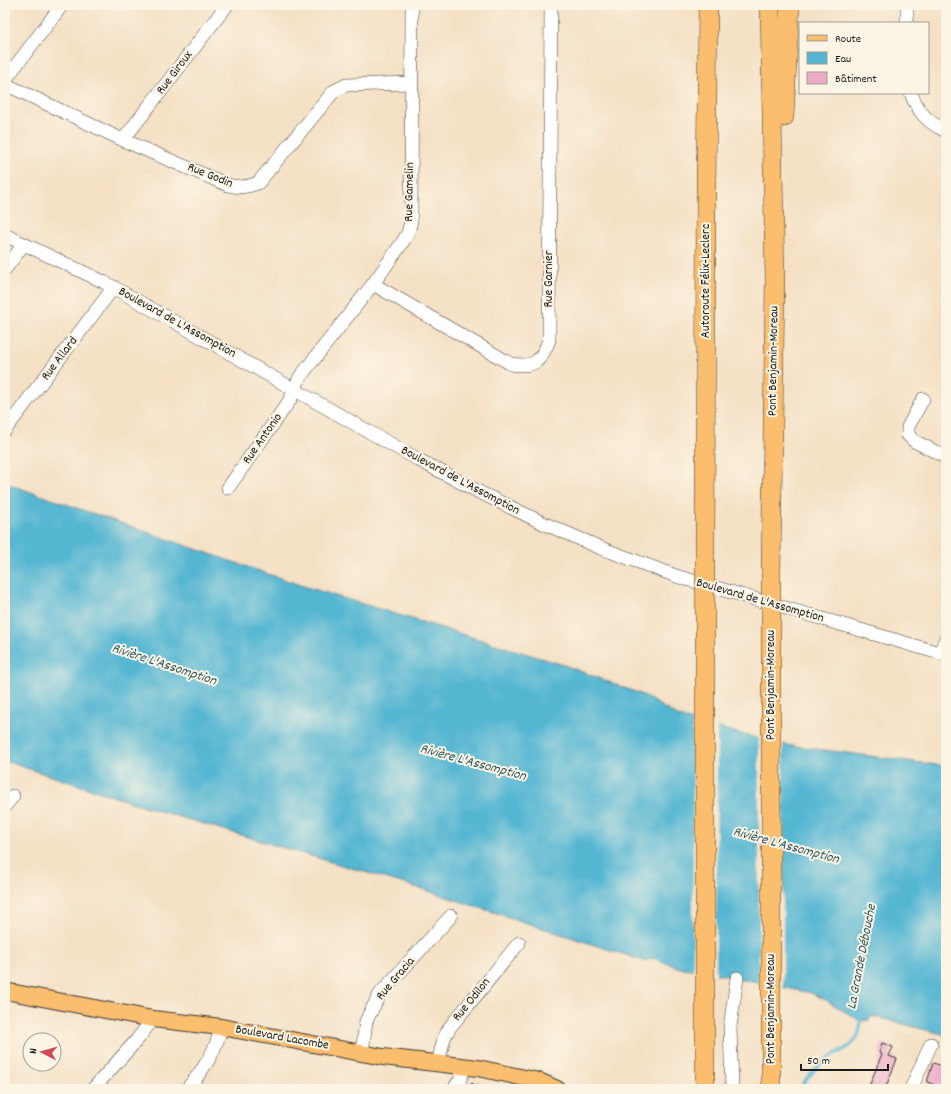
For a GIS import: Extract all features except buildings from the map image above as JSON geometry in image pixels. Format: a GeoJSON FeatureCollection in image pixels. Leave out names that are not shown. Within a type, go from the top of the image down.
{"type":"FeatureCollection","features":[{"type":"Feature","properties":{"kind":"highway"},"geometry":{"type":"LineString","coordinates":[[698,5],[706,188]]}},
{"type":"Feature","properties":{"kind":"highway","name":"Autoroute Félix-Leclerc"},"geometry":{"type":"LineString","coordinates":[[705,1089],[706,188],[708,5]]}},
{"type":"Feature","properties":{"kind":"highway"},"geometry":{"type":"LineString","coordinates":[[770,5],[775,281]]}},
{"type":"Feature","properties":{"kind":"highway"},"geometry":{"type":"LineString","coordinates":[[775,281],[790,5]]}},
{"type":"Feature","properties":{"kind":"highway","name":"Pont Benjamin-Moreau"},"geometry":{"type":"LineString","coordinates":[[771,1089],[771,573],[775,281]]}},
{"type":"Feature","properties":{"kind":"main road","name":"Boulevard Lacombe"},"geometry":{"type":"LineString","coordinates":[[5,990],[153,1019],[221,1027],[362,1053],[465,1066],[533,1080],[556,1089]]}},
{"type":"Feature","properties":{"kind":"street"},"geometry":{"type":"LineString","coordinates":[[5,80],[62,5]]}},
{"type":"Feature","properties":{"kind":"street","name":"Rue Giroux"},"geometry":{"type":"LineString","coordinates":[[124,140],[226,5]]}},
{"type":"Feature","properties":{"kind":"street","name":"Rue Gamelin"},"geometry":{"type":"LineString","coordinates":[[295,389],[300,377],[373,284],[408,233],[410,221],[412,5]]}},
{"type":"Feature","properties":{"kind":"street","name":"Rue Garnier"},"geometry":{"type":"LineString","coordinates":[[373,284],[511,364],[524,366],[534,364],[544,355],[549,340],[551,5]]}},
{"type":"Feature","properties":{"kind":"street"},"geometry":{"type":"LineString","coordinates":[[907,5],[907,22]]}},
{"type":"Feature","properties":{"kind":"street","name":"Rue Godin"},"geometry":{"type":"LineString","coordinates":[[5,84],[124,140],[228,185],[247,187],[258,183],[334,91],[346,85],[411,84]]}},
{"type":"Feature","properties":{"kind":"street"},"geometry":{"type":"LineString","coordinates":[[911,94],[917,108],[930,121],[946,131]]}},
{"type":"Feature","properties":{"kind":"street","name":"Boulevard de L'Assomption"},"geometry":{"type":"LineString","coordinates":[[5,235],[114,287],[464,484],[530,517],[601,548],[699,583],[943,654]]}},
{"type":"Feature","properties":{"kind":"street"},"geometry":{"type":"LineString","coordinates":[[5,269],[24,244]]}},
{"type":"Feature","properties":{"kind":"street","name":"Rue Allard"},"geometry":{"type":"LineString","coordinates":[[5,430],[114,287]]}},
{"type":"Feature","properties":{"kind":"street","name":"Rue Antonio"},"geometry":{"type":"LineString","coordinates":[[228,488],[281,413],[295,389]]}},
{"type":"Feature","properties":{"kind":"street"},"geometry":{"type":"LineString","coordinates":[[923,399],[908,427],[908,435],[914,441],[946,457]]}},
{"type":"Feature","properties":{"kind":"street"},"geometry":{"type":"LineString","coordinates":[[943,654],[946,638]]}},
{"type":"Feature","properties":{"kind":"street","name":"Rue Gracia"},"geometry":{"type":"LineString","coordinates":[[362,1053],[366,1021],[380,994],[451,916]]}},
{"type":"Feature","properties":{"kind":"street","name":"Rue Odilon"},"geometry":{"type":"LineString","coordinates":[[438,1063],[444,1038],[450,1027],[519,943]]}},
{"type":"Feature","properties":{"kind":"street"},"geometry":{"type":"LineString","coordinates":[[732,1089],[730,1027],[737,978]]}},
{"type":"Feature","properties":{"kind":"street"},"geometry":{"type":"LineString","coordinates":[[93,1089],[136,1041],[153,1019]]}},
{"type":"Feature","properties":{"kind":"street"},"geometry":{"type":"LineString","coordinates":[[187,1089],[204,1069],[217,1044],[221,1027]]}},
{"type":"Feature","properties":{"kind":"street"},"geometry":{"type":"LineString","coordinates":[[911,1089],[931,1044]]}},
{"type":"Feature","properties":{"kind":"street"},"geometry":{"type":"LineString","coordinates":[[454,1089],[460,1080],[465,1066]]}},
{"type":"Feature","properties":{"kind":"path"},"geometry":{"type":"LineString","coordinates":[[472,1085],[489,1089]]}},
{"type":"Feature","properties":{"kind":"water","name":"Rivière L'Assomption"},"geometry":{"type":"Polygon","coordinates":[[[5,483],[300,585],[564,665],[643,695],[679,717],[779,744],[946,766],[946,1035],[872,1016],[869,1020],[860,1021],[826,1000],[811,993],[693,969],[680,968],[653,958],[644,961],[425,890],[140,805],[5,761],[5,483]]]}},
{"type":"Feature","properties":{"kind":"pier"},"geometry":{"type":"Polygon","coordinates":[[[693,718],[717,725],[716,976],[693,971],[693,718]]]}},
{"type":"Feature","properties":{"kind":"pier"},"geometry":{"type":"Polygon","coordinates":[[[759,736],[783,742],[783,989],[759,984],[759,736]]]}},
{"type":"Feature","properties":{"kind":"waterway","name":"La Grande Débouche"},"geometry":{"type":"LineString","coordinates":[[800,1089],[823,1062],[849,1047],[854,1042],[859,1034],[861,1018]]}}]}
